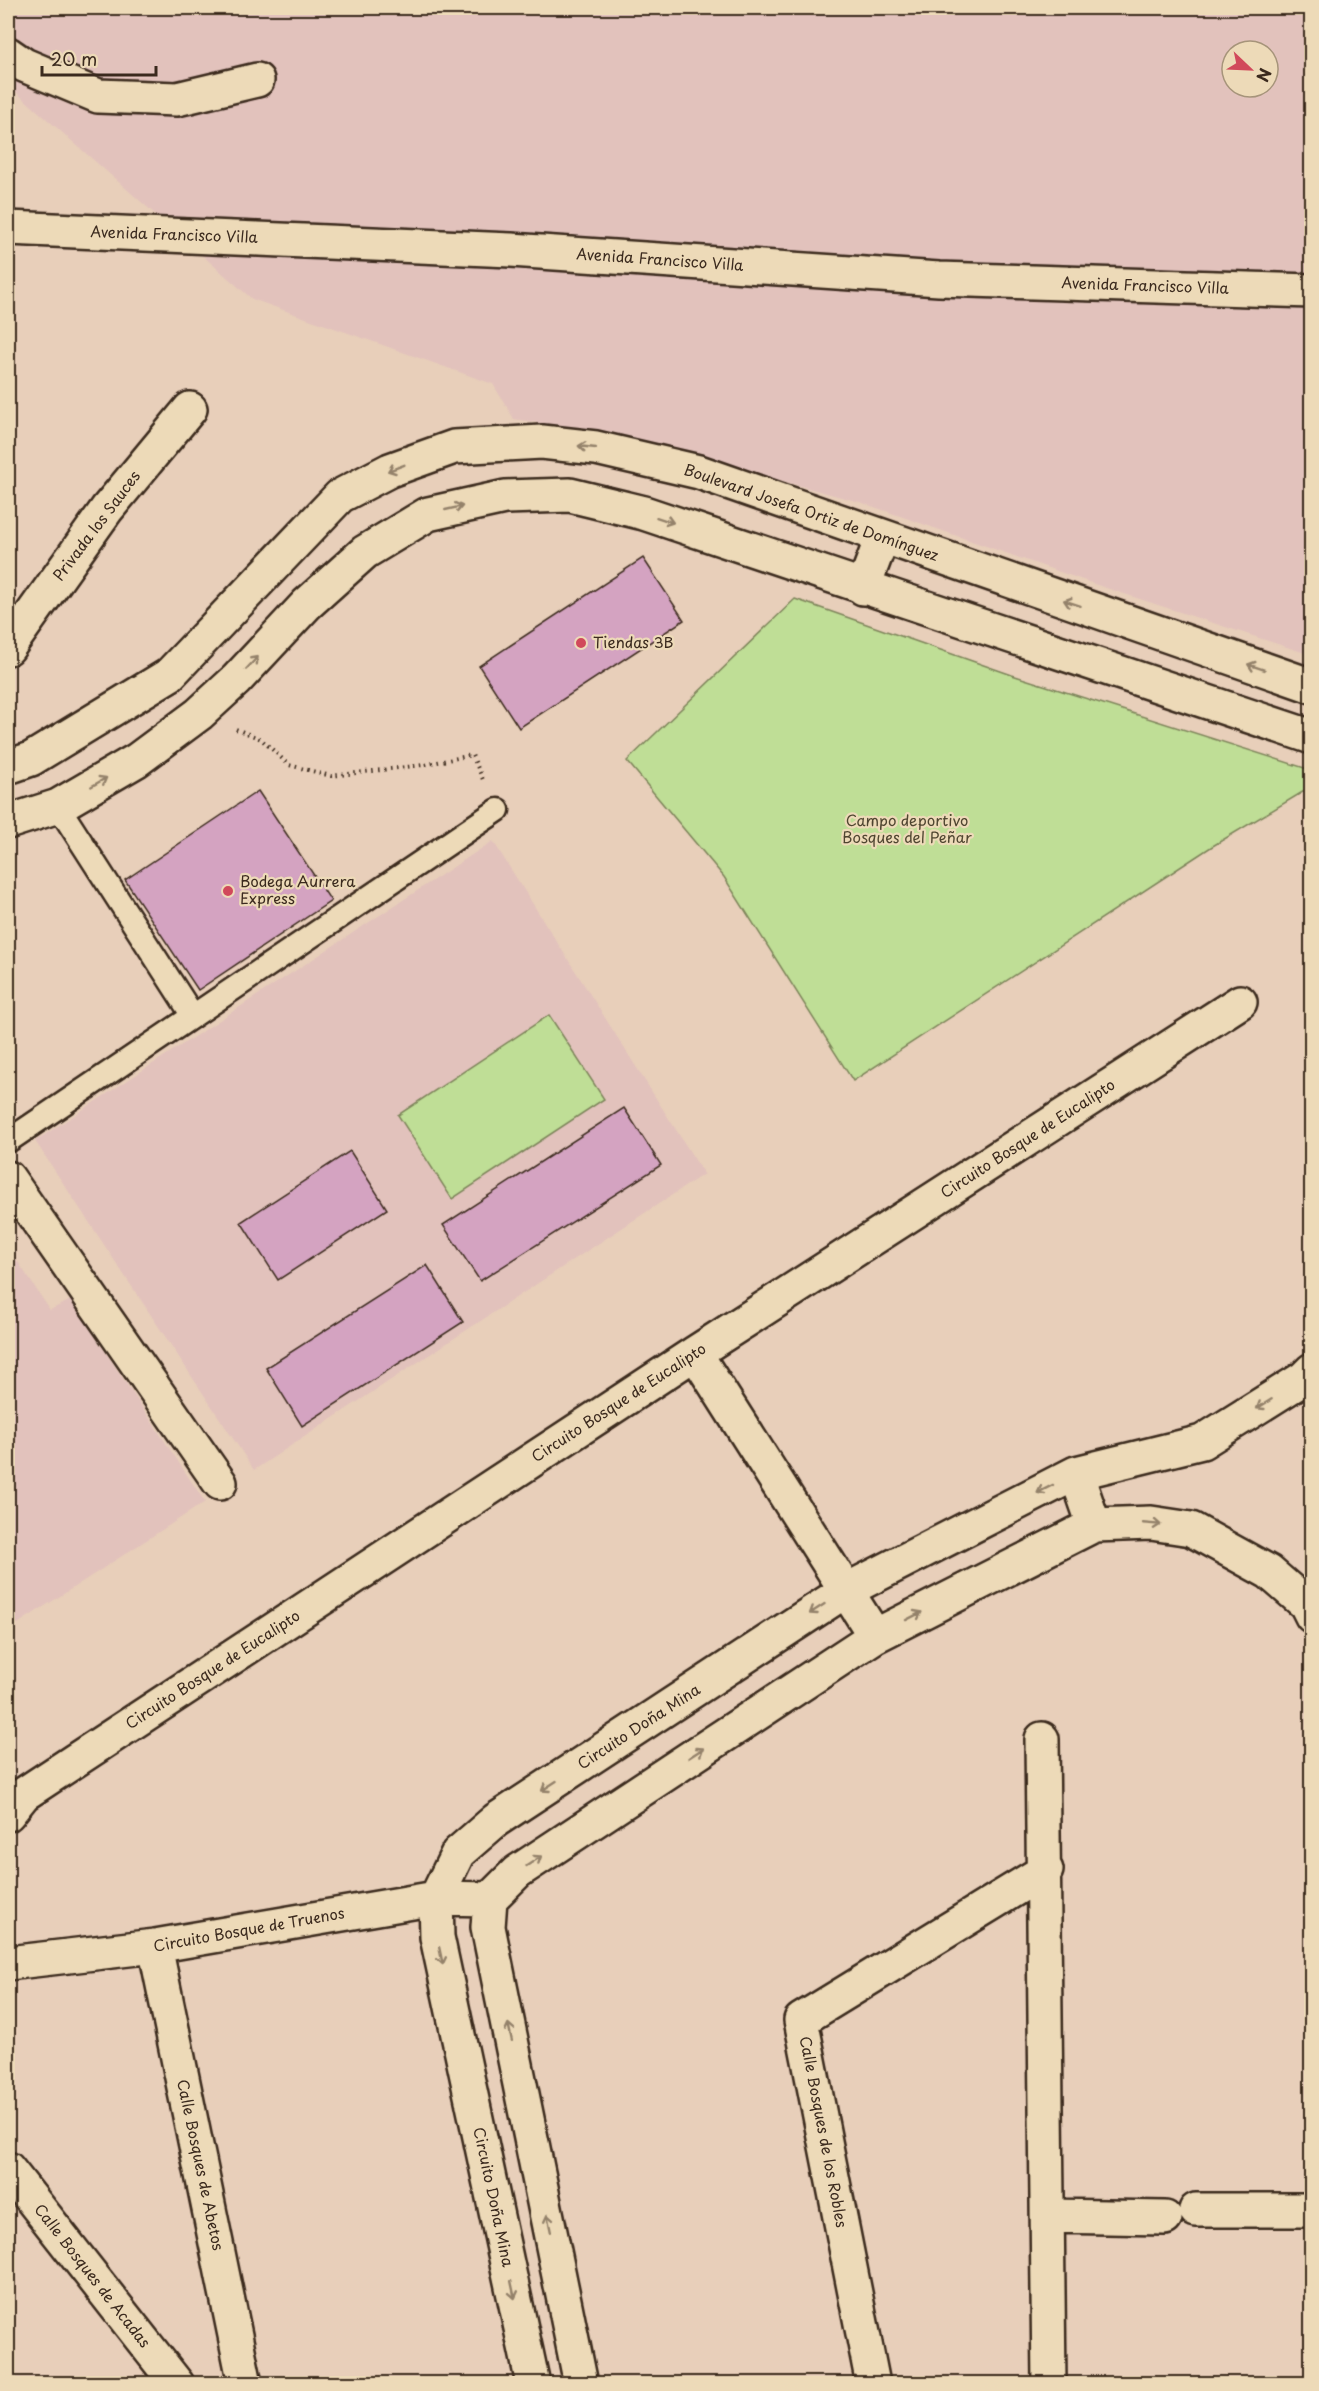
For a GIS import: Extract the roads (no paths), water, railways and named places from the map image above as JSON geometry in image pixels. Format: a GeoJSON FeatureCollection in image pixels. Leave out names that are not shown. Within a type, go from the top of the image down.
{"type":"FeatureCollection","features":[{"type":"Feature","properties":{"kind":"street"},"geometry":{"type":"LineString","coordinates":[[8,54],[24,65],[98,96],[177,99],[257,80]]}},
{"type":"Feature","properties":{"kind":"street","name":"Avenida Francisco Villa"},"geometry":{"type":"LineString","coordinates":[[8,228],[511,250],[939,279],[1311,291]]}},
{"type":"Feature","properties":{"kind":"street","name":"Privada los Sauces"},"geometry":{"type":"LineString","coordinates":[[8,648],[107,509],[190,409]]}},
{"type":"Feature","properties":{"kind":"street","name":"Boulevard Josefa Ortiz de Domínguez"},"geometry":{"type":"LineString","coordinates":[[8,768],[31,759],[169,675],[340,496],[390,470],[454,447],[542,442],[596,448],[699,472],[882,538],[1311,686]]}},
{"type":"Feature","properties":{"kind":"street"},"geometry":{"type":"LineString","coordinates":[[619,507],[633,456]]}},
{"type":"Feature","properties":{"kind":"street"},"geometry":{"type":"LineString","coordinates":[[8,822],[58,806],[137,760],[199,714],[236,680],[307,604],[365,552],[428,514],[505,497],[570,495],[619,507],[1311,737]]}},
{"type":"Feature","properties":{"kind":"street"},"geometry":{"type":"LineString","coordinates":[[863,588],[882,538]]}},
{"type":"Feature","properties":{"kind":"street"},"geometry":{"type":"LineString","coordinates":[[169,675],[199,714]]}},
{"type":"Feature","properties":{"kind":"street","name":"Circuito Bosque de Eucalipto"},"geometry":{"type":"LineString","coordinates":[[8,1815],[24,1794],[695,1353],[1240,1002]]}},
{"type":"Feature","properties":{"kind":"street"},"geometry":{"type":"LineString","coordinates":[[8,1178],[220,1484]]}},
{"type":"Feature","properties":{"kind":"street"},"geometry":{"type":"LineString","coordinates":[[695,1353],[874,1636]]}},
{"type":"Feature","properties":{"kind":"street","name":"Circuito Doña Mina"},"geometry":{"type":"LineString","coordinates":[[533,2384],[437,1937],[436,1898],[458,1852],[496,1820],[845,1591],[1076,1473],[1202,1442],[1304,1378],[1311,1370]]}},
{"type":"Feature","properties":{"kind":"street"},"geometry":{"type":"LineString","coordinates":[[1076,1473],[1094,1525]]}},
{"type":"Feature","properties":{"kind":"street"},"geometry":{"type":"LineString","coordinates":[[581,2384],[488,1927],[490,1899],[517,1872],[874,1636],[1094,1525],[1150,1523],[1191,1529],[1269,1572],[1306,1604],[1311,1616]]}},
{"type":"Feature","properties":{"kind":"street"},"geometry":{"type":"LineString","coordinates":[[1042,1739],[1046,1870],[1049,2384]]}},
{"type":"Feature","properties":{"kind":"street","name":"Calle Bosques de los Robles"},"geometry":{"type":"LineString","coordinates":[[873,2384],[801,2020],[1046,1870]]}},
{"type":"Feature","properties":{"kind":"street","name":"Circuito Bosque de Truenos"},"geometry":{"type":"LineString","coordinates":[[8,1963],[155,1946],[436,1898],[490,1899]]}},
{"type":"Feature","properties":{"kind":"street","name":"Calle Bosques de Abetos"},"geometry":{"type":"LineString","coordinates":[[155,1946],[245,2384]]}},
{"type":"Feature","properties":{"kind":"street","name":"Calle Bosques de Acadas"},"geometry":{"type":"LineString","coordinates":[[8,2169],[177,2384]]}},
{"type":"Feature","properties":{"kind":"street"},"geometry":{"type":"LineString","coordinates":[[1196,2210],[1311,2210]]}},
{"type":"Feature","properties":{"kind":"street"},"geometry":{"type":"LineString","coordinates":[[1048,2216],[1165,2218]]}},
{"type":"Feature","properties":{"kind":"lane"},"geometry":{"type":"LineString","coordinates":[[58,806],[193,1016]]}},
{"type":"Feature","properties":{"kind":"lane"},"geometry":{"type":"LineString","coordinates":[[8,1141],[498,810]]}},
{"type":"Feature","properties":{"kind":"place","name":"Tiendas 3B"},"geometry":{"type":"Point","coordinates":[581,643]}},
{"type":"Feature","properties":{"kind":"place","name":"Bodega Aurrera Express"},"geometry":{"type":"Point","coordinates":[228,891]}},
{"type":"Feature","properties":{"kind":"park label","name":"Campo deportivo Bosques del Peñar"},"geometry":{"type":"Point","coordinates":[907,830]}}]}
